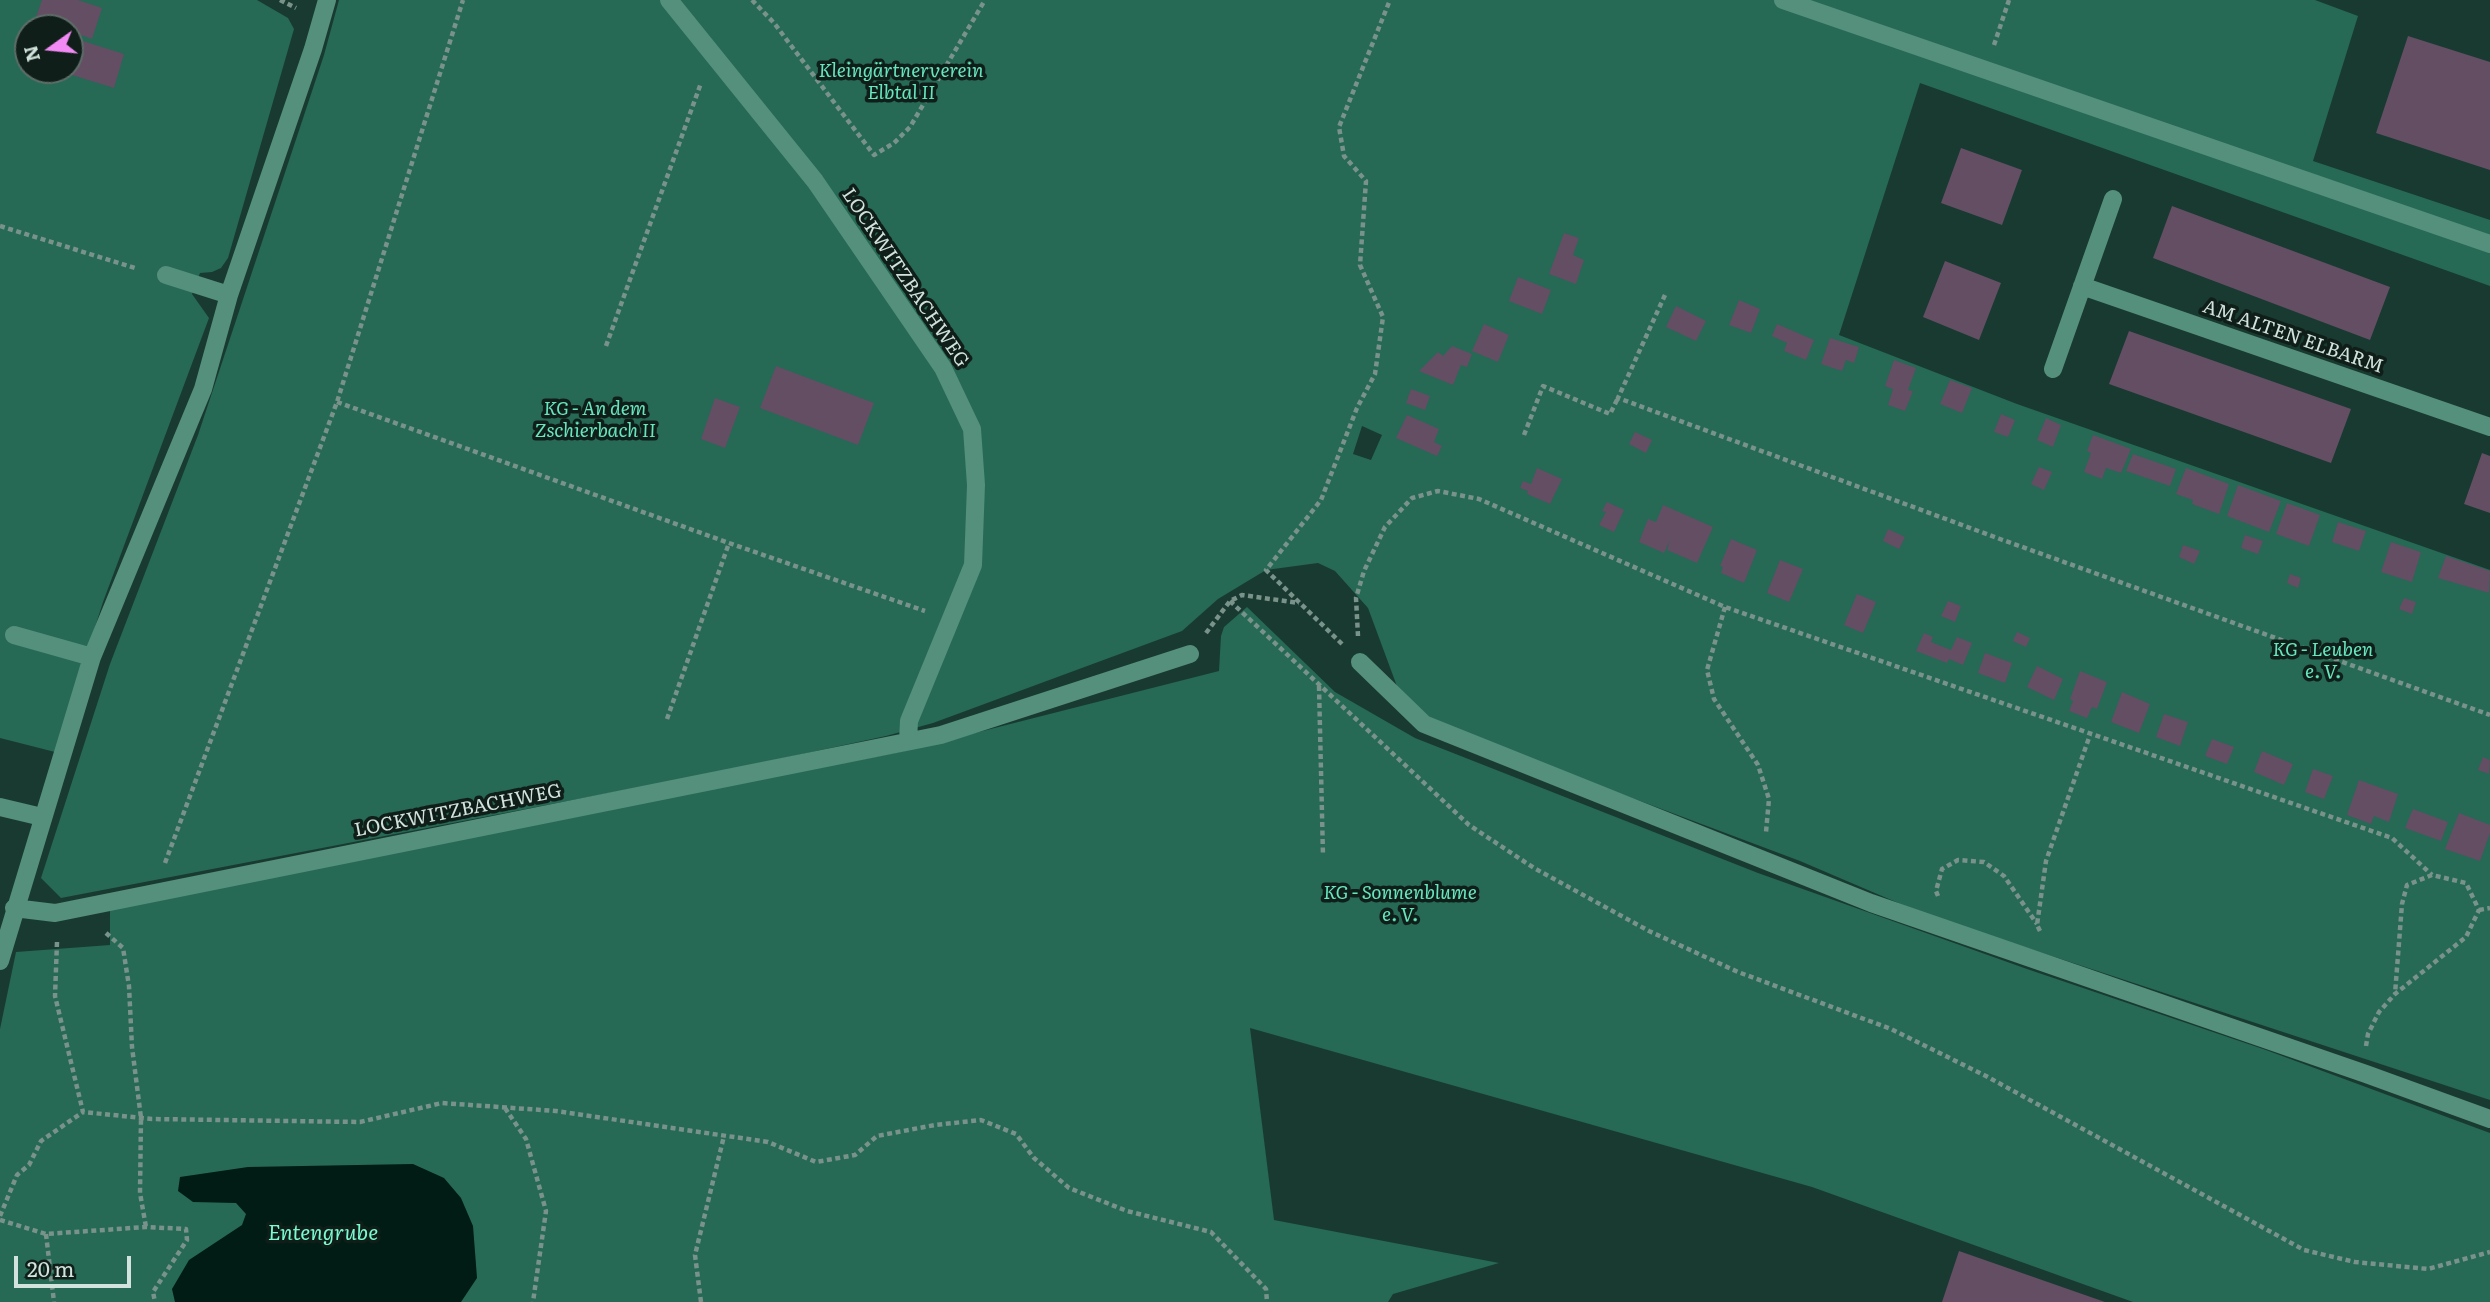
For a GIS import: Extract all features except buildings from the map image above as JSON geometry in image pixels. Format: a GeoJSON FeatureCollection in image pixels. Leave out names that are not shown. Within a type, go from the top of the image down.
{"type":"FeatureCollection","features":[{"type":"Feature","properties":{"kind":"street"},"geometry":{"type":"LineString","coordinates":[[0,961],[92,657],[203,390],[229,295],[313,49],[327,0]]}},
{"type":"Feature","properties":{"kind":"street","name":"LOCKWITZBACHWEG"},"geometry":{"type":"LineString","coordinates":[[668,0],[815,181],[943,368],[972,429],[976,485],[973,565],[909,721],[908,741]]}},
{"type":"Feature","properties":{"kind":"street"},"geometry":{"type":"LineString","coordinates":[[1783,0],[2490,244]]}},
{"type":"Feature","properties":{"kind":"street"},"geometry":{"type":"LineString","coordinates":[[2053,369],[2113,199]]}},
{"type":"Feature","properties":{"kind":"street"},"geometry":{"type":"LineString","coordinates":[[166,275],[229,295]]}},
{"type":"Feature","properties":{"kind":"street","name":"AM ALTEN ELBARM"},"geometry":{"type":"LineString","coordinates":[[2082,286],[2490,428]]}},
{"type":"Feature","properties":{"kind":"street"},"geometry":{"type":"LineString","coordinates":[[14,635],[92,657]]}},
{"type":"Feature","properties":{"kind":"street","name":"LOCKWITZBACHWEG"},"geometry":{"type":"LineString","coordinates":[[14,908],[55,913],[941,735],[1190,654]]}},
{"type":"Feature","properties":{"kind":"street"},"geometry":{"type":"LineString","coordinates":[[1360,662],[1424,724],[1871,903],[2490,1119]]}},
{"type":"Feature","properties":{"kind":"street"},"geometry":{"type":"LineString","coordinates":[[0,807],[42,817]]}},
{"type":"Feature","properties":{"kind":"path"},"geometry":{"type":"LineString","coordinates":[[158,891],[164,865],[337,402],[463,0]]}},
{"type":"Feature","properties":{"kind":"path"},"geometry":{"type":"LineString","coordinates":[[752,0],[774,23],[874,155],[894,144],[910,127],[985,0]]}},
{"type":"Feature","properties":{"kind":"path"},"geometry":{"type":"LineString","coordinates":[[1360,662],[1266,570],[1321,500],[1357,408],[1374,374],[1383,317],[1360,265],[1366,181],[1344,156],[1339,127],[1390,0]]}},
{"type":"Feature","properties":{"kind":"path"},"geometry":{"type":"LineString","coordinates":[[1986,69],[2009,0]]}},
{"type":"Feature","properties":{"kind":"path"},"geometry":{"type":"LineString","coordinates":[[606,346],[712,53]]}},
{"type":"Feature","properties":{"kind":"path"},"geometry":{"type":"LineString","coordinates":[[0,226],[166,275]]}},
{"type":"Feature","properties":{"kind":"path"},"geometry":{"type":"LineString","coordinates":[[1524,435],[1543,386],[1610,414],[1665,295]]}},
{"type":"Feature","properties":{"kind":"path"},"geometry":{"type":"LineString","coordinates":[[1618,398],[2000,540],[2490,715]]}},
{"type":"Feature","properties":{"kind":"path"},"geometry":{"type":"LineString","coordinates":[[337,402],[952,620]]}},
{"type":"Feature","properties":{"kind":"path"},"geometry":{"type":"LineString","coordinates":[[1360,662],[1356,598],[1364,571],[1385,527],[1412,498],[1438,491],[1479,499],[1725,607],[2392,838],[2432,875],[2466,883],[2479,910]]}},
{"type":"Feature","properties":{"kind":"path"},"geometry":{"type":"LineString","coordinates":[[667,719],[729,543]]}},
{"type":"Feature","properties":{"kind":"path"},"geometry":{"type":"LineString","coordinates":[[1208,631],[1230,601],[1241,595],[1300,603]]}},
{"type":"Feature","properties":{"kind":"path"},"geometry":{"type":"LineString","coordinates":[[1230,601],[1469,825],[1534,868],[1649,931],[1725,966],[1891,1029],[1962,1064],[2304,1250],[2355,1262],[2428,1269],[2490,1252]]}},
{"type":"Feature","properties":{"kind":"path"},"geometry":{"type":"LineString","coordinates":[[1725,607],[1707,670],[1714,699],[1758,765],[1769,799],[1763,861]]}},
{"type":"Feature","properties":{"kind":"path"},"geometry":{"type":"LineString","coordinates":[[1318,686],[1323,856]]}},
{"type":"Feature","properties":{"kind":"path"},"geometry":{"type":"LineString","coordinates":[[2037,925],[2046,861],[2090,735]]}},
{"type":"Feature","properties":{"kind":"path"},"geometry":{"type":"LineString","coordinates":[[1949,930],[1936,891],[1942,869],[1958,860],[1984,862],[2004,876],[2062,968]]}},
{"type":"Feature","properties":{"kind":"path"},"geometry":{"type":"LineString","coordinates":[[2395,994],[2402,904],[2407,885],[2432,875]]}},
{"type":"Feature","properties":{"kind":"path"},"geometry":{"type":"LineString","coordinates":[[96,903],[104,931],[123,947],[141,1118],[140,1193],[146,1227]]}},
{"type":"Feature","properties":{"kind":"path"},"geometry":{"type":"LineString","coordinates":[[2479,910],[2490,908]]}},
{"type":"Feature","properties":{"kind":"path"},"geometry":{"type":"LineString","coordinates":[[2366,1074],[2368,1034],[2379,1012],[2395,994],[2466,937],[2479,910]]}},
{"type":"Feature","properties":{"kind":"path"},"geometry":{"type":"LineString","coordinates":[[55,913],[55,996],[83,1112]]}},
{"type":"Feature","properties":{"kind":"path"},"geometry":{"type":"LineString","coordinates":[[155,1302],[153,1292],[187,1241],[186,1229],[146,1227],[46,1234],[0,1218],[17,1175],[29,1165],[41,1141],[83,1112],[141,1118],[360,1122],[442,1103],[556,1111],[768,1142],[816,1162],[855,1155],[877,1136],[934,1125],[981,1120],[1016,1135],[1034,1158],[1069,1188],[1127,1211],[1211,1232],[1266,1289],[1267,1302]]}},
{"type":"Feature","properties":{"kind":"path"},"geometry":{"type":"LineString","coordinates":[[505,1108],[526,1139],[546,1211],[533,1302]]}},
{"type":"Feature","properties":{"kind":"path"},"geometry":{"type":"LineString","coordinates":[[701,1302],[695,1255],[724,1136]]}},
{"type":"Feature","properties":{"kind":"path"},"geometry":{"type":"LineString","coordinates":[[46,1234],[54,1302]]}},
{"type":"Feature","properties":{"kind":"green space"},"geometry":{"type":"Polygon","coordinates":[[[0,0],[257,0],[288,18],[294,29],[228,258],[221,268],[200,273],[192,294],[209,318],[103,602],[55,752],[0,738],[0,0]]]}},
{"type":"Feature","properties":{"kind":"green space"},"geometry":{"type":"Polygon","coordinates":[[[339,0],[2315,0],[2358,16],[2313,161],[2490,220],[2490,286],[1920,83],[1839,335],[2017,404],[2490,570],[2490,1100],[1924,914],[1800,861],[1430,722],[1398,689],[1368,608],[1335,571],[1318,563],[1266,570],[1218,599],[1182,631],[933,723],[886,736],[719,772],[61,898],[41,878],[110,664],[198,435],[324,55],[339,0]],[[1362,426],[1353,454],[1371,460],[1382,435],[1362,426]]]}},
{"type":"Feature","properties":{"kind":"green space","name":"KG - Sonnenblume e. V."},"geometry":{"type":"Polygon","coordinates":[[[1247,607],[1335,692],[1415,738],[1758,873],[2027,969],[2266,1050],[2490,1133],[2490,1302],[2133,1302],[1812,1187],[1250,1028],[1274,1220],[1499,1263],[1393,1294],[1388,1302],[0,1302],[0,1029],[16,952],[110,945],[110,905],[900,752],[1219,671],[1224,627],[1247,607]]]}},
{"type":"Feature","properties":{"kind":"water","name":"Entengrube"},"geometry":{"type":"Polygon","coordinates":[[[413,1164],[444,1178],[461,1198],[473,1226],[477,1278],[461,1302],[175,1302],[172,1289],[189,1260],[242,1225],[246,1214],[236,1203],[193,1202],[178,1191],[180,1177],[248,1167],[413,1164]]]}},
{"type":"Feature","properties":{"kind":"park label","name":"Kleingärtnerverein Elbtal II"},"geometry":{"type":"Point","coordinates":[901,82]}},
{"type":"Feature","properties":{"kind":"park label","name":"KG - An dem Zschierbach II"},"geometry":{"type":"Point","coordinates":[595,420]}},
{"type":"Feature","properties":{"kind":"park label","name":"KG - Leuben e. V."},"geometry":{"type":"Point","coordinates":[2323,661]}}]}
